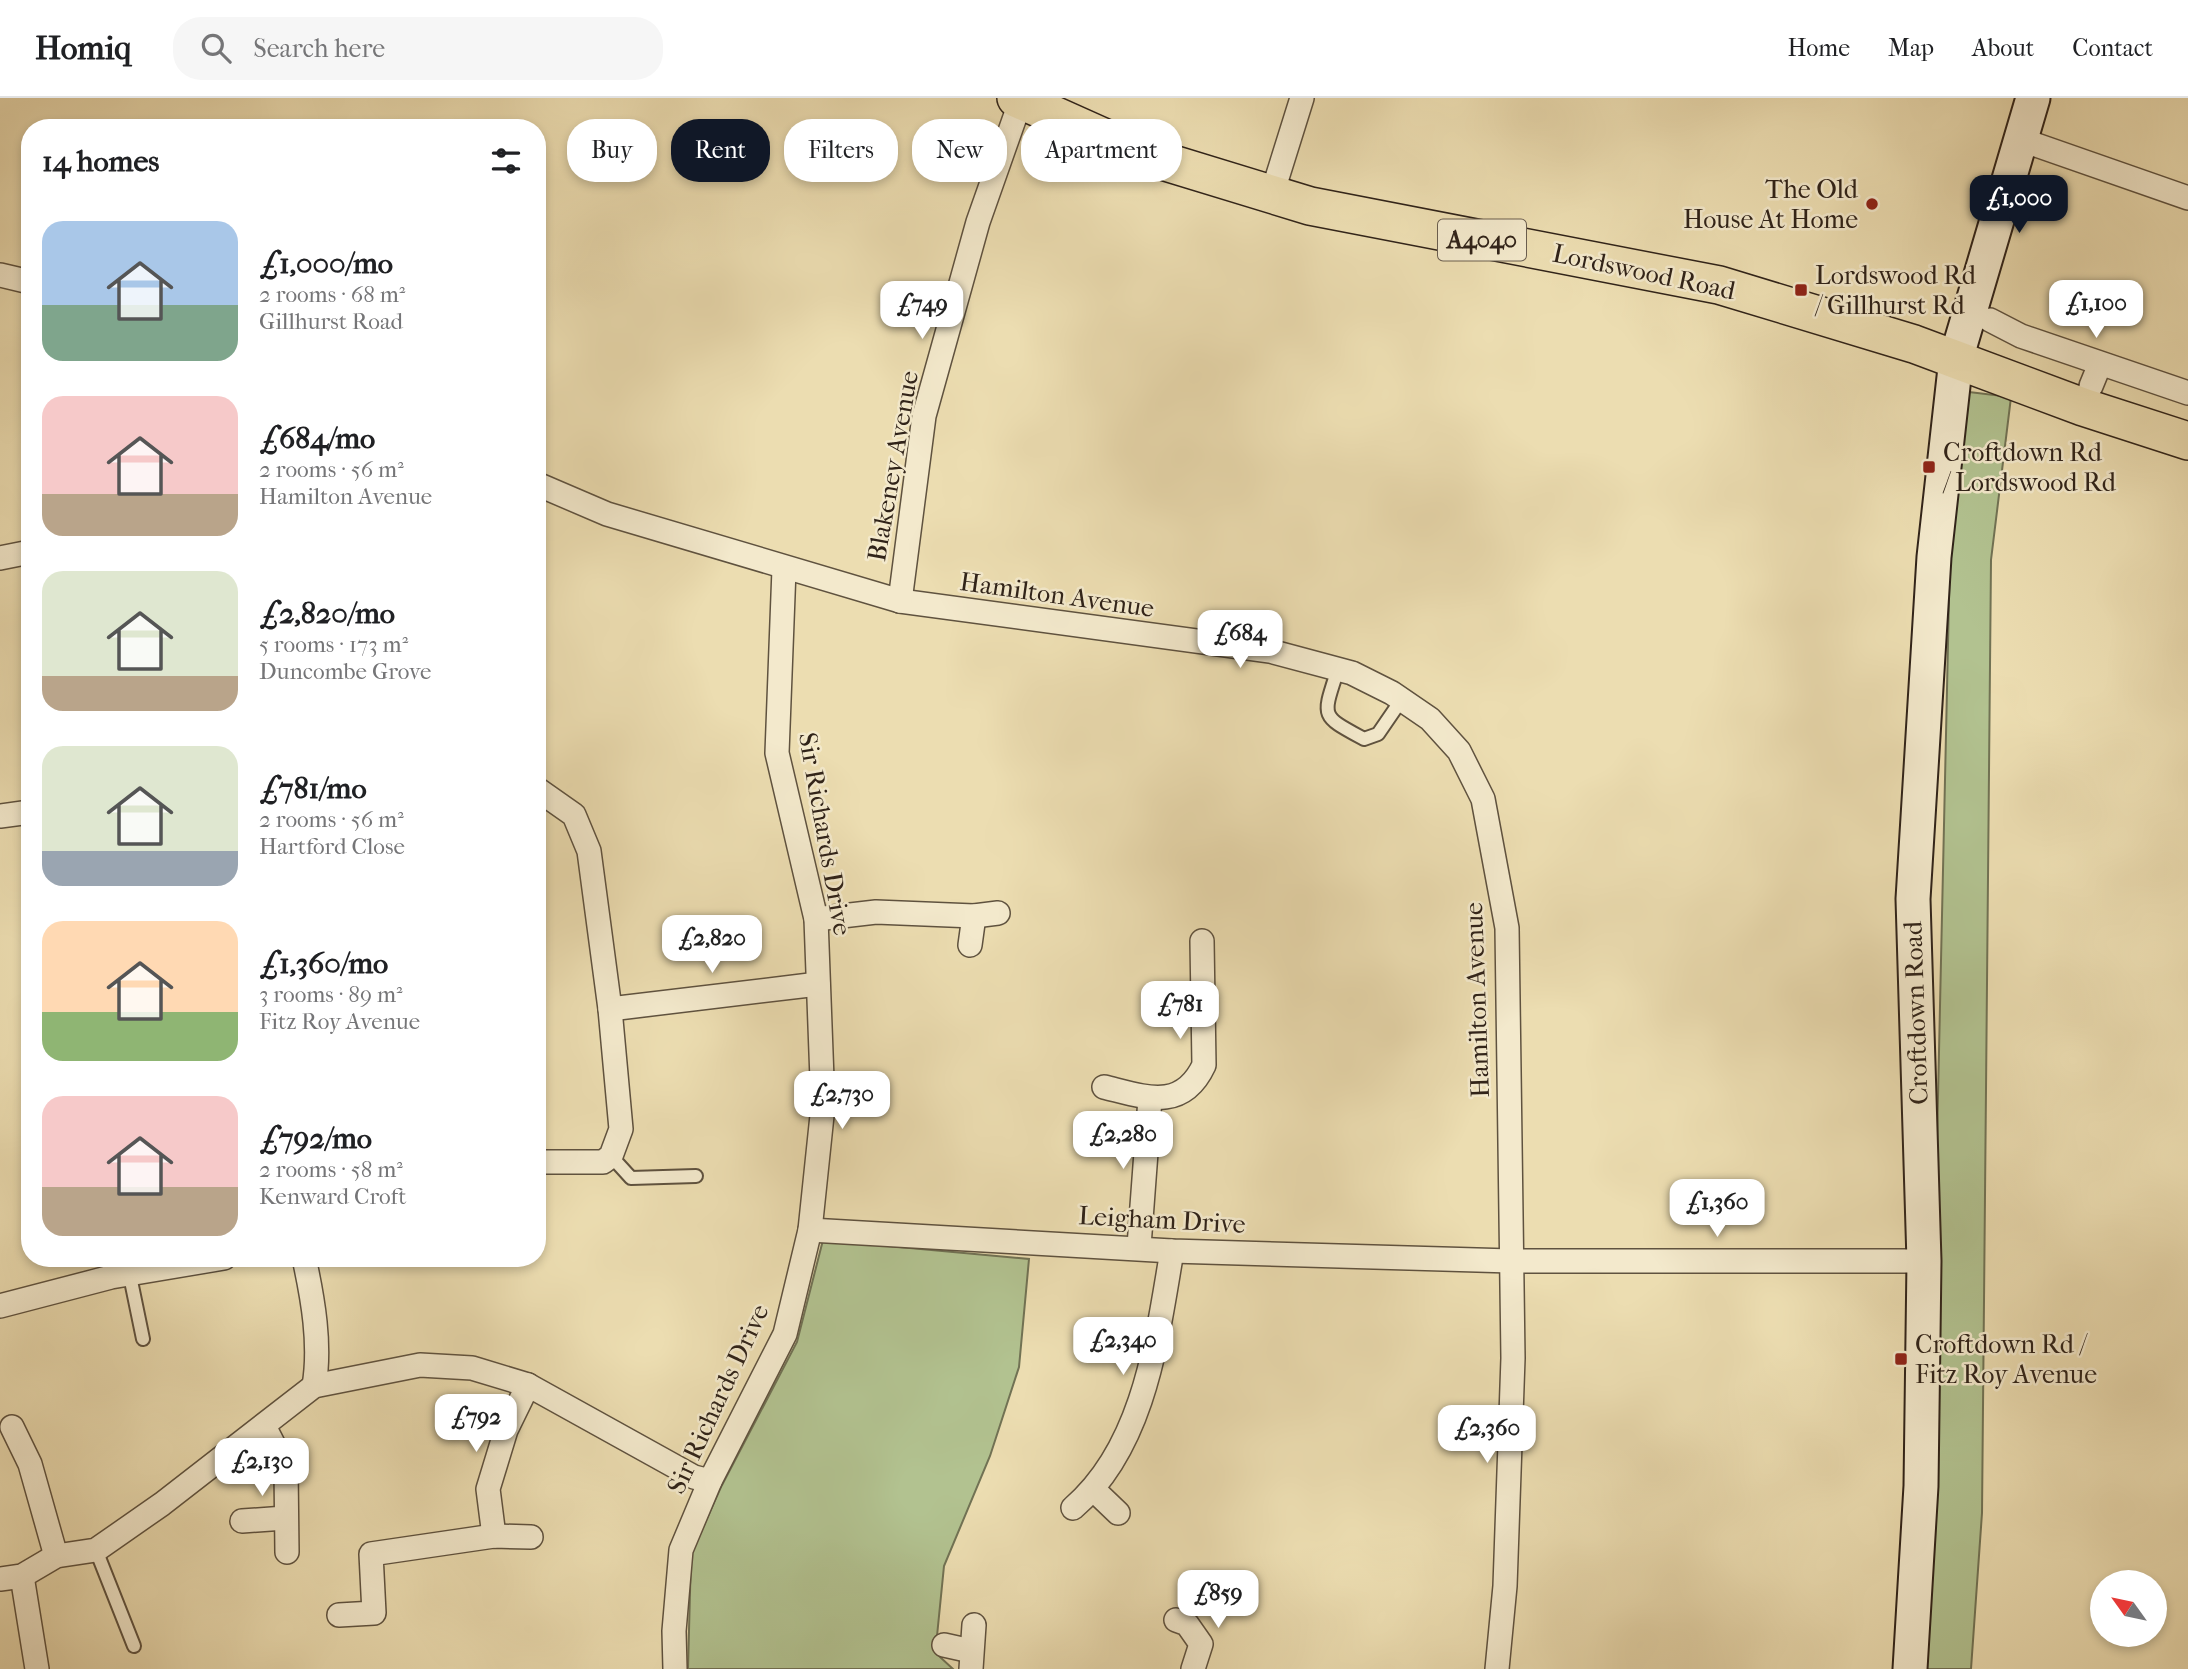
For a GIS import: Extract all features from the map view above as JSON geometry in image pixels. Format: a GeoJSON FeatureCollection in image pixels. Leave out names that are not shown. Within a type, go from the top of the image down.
{"type":"FeatureCollection","features":[{"type":"Feature","properties":{"kind":"main road","name":"Lordswood Road"},"geometry":{"type":"LineString","coordinates":[[1018,99],[1143,155],[1310,206],[1719,285],[1956,359],[2083,407],[2188,441]]}},
{"type":"Feature","properties":{"kind":"street"},"geometry":{"type":"LineString","coordinates":[[1272,194],[1302,98]]}},
{"type":"Feature","properties":{"kind":"street","name":"Croftdown Road"},"geometry":{"type":"LineString","coordinates":[[1910,1669],[1921,1486],[1924,1261],[1913,899],[1934,557],[1956,359],[2033,98]]}},
{"type":"Feature","properties":{"kind":"street","name":"Blakeney Avenue"},"geometry":{"type":"LineString","coordinates":[[900,601],[924,416],[978,222],[1018,99]]}},
{"type":"Feature","properties":{"kind":"street"},"geometry":{"type":"LineString","coordinates":[[2019,139],[2188,198]]}},
{"type":"Feature","properties":{"kind":"street"},"geometry":{"type":"LineString","coordinates":[[0,275],[21,280]]}},
{"type":"Feature","properties":{"kind":"street"},"geometry":{"type":"LineString","coordinates":[[1990,320],[2018,345],[2100,364],[2188,393]]}},
{"type":"Feature","properties":{"kind":"street"},"geometry":{"type":"LineString","coordinates":[[2091,386],[2100,364]]}},
{"type":"Feature","properties":{"kind":"street","name":"Hamilton Avenue"},"geometry":{"type":"LineString","coordinates":[[546,488],[607,514],[784,569],[900,601],[1270,651],[1352,673],[1402,699],[1430,719],[1459,751],[1483,799],[1496,857],[1507,928],[1513,1358],[1505,1586],[1497,1669]]}},
{"type":"Feature","properties":{"kind":"street"},"geometry":{"type":"LineString","coordinates":[[0,558],[21,554]]}},
{"type":"Feature","properties":{"kind":"street","name":"Sir Richards Drive"},"geometry":{"type":"LineString","coordinates":[[675,1669],[674,1631],[681,1550],[710,1481],[785,1335],[810,1230],[823,1106],[816,919],[777,753],[784,569]]}},
{"type":"Feature","properties":{"kind":"street"},"geometry":{"type":"LineString","coordinates":[[546,795],[574,815],[589,851],[610,1009],[621,1129],[611,1156],[603,1163],[546,1162]]}},
{"type":"Feature","properties":{"kind":"street"},"geometry":{"type":"LineString","coordinates":[[0,816],[21,813]]}},
{"type":"Feature","properties":{"kind":"street"},"geometry":{"type":"LineString","coordinates":[[816,919],[876,912],[974,916],[998,914]]}},
{"type":"Feature","properties":{"kind":"street"},"geometry":{"type":"LineString","coordinates":[[970,945],[974,916]]}},
{"type":"Feature","properties":{"kind":"street"},"geometry":{"type":"LineString","coordinates":[[1104,1087],[1150,1099],[1168,1098],[1196,1081],[1204,1065],[1202,941]]}},
{"type":"Feature","properties":{"kind":"street"},"geometry":{"type":"LineString","coordinates":[[610,1009],[818,984]]}},
{"type":"Feature","properties":{"kind":"street"},"geometry":{"type":"LineString","coordinates":[[1139,1247],[1150,1099]]}},
{"type":"Feature","properties":{"kind":"street","name":"Leigham Drive"},"geometry":{"type":"LineString","coordinates":[[810,1230],[1172,1251],[1511,1261],[1924,1261]]}},
{"type":"Feature","properties":{"kind":"street"},"geometry":{"type":"LineString","coordinates":[[1073,1508],[1094,1490],[1135,1416],[1157,1339],[1172,1251]]}},
{"type":"Feature","properties":{"kind":"street"},"geometry":{"type":"LineString","coordinates":[[0,1306],[117,1271],[150,1267]]}},
{"type":"Feature","properties":{"kind":"street"},"geometry":{"type":"LineString","coordinates":[[306,1267],[311,1291],[317,1371],[314,1387]]}},
{"type":"Feature","properties":{"kind":"street"},"geometry":{"type":"LineString","coordinates":[[37,1669],[11,1577],[56,1556],[96,1550],[314,1387],[419,1365],[472,1368],[528,1385],[694,1476],[710,1481]]}},
{"type":"Feature","properties":{"kind":"street"},"geometry":{"type":"LineString","coordinates":[[494,1536],[488,1489],[506,1430],[528,1385]]}},
{"type":"Feature","properties":{"kind":"street"},"geometry":{"type":"LineString","coordinates":[[264,1426],[286,1469],[287,1552]]}},
{"type":"Feature","properties":{"kind":"street"},"geometry":{"type":"LineString","coordinates":[[6,1428],[30,1464],[56,1556]]}},
{"type":"Feature","properties":{"kind":"street"},"geometry":{"type":"LineString","coordinates":[[1094,1490],[1118,1513]]}},
{"type":"Feature","properties":{"kind":"street"},"geometry":{"type":"LineString","coordinates":[[242,1521],[285,1518]]}},
{"type":"Feature","properties":{"kind":"street"},"geometry":{"type":"LineString","coordinates":[[339,1615],[374,1613],[371,1554],[494,1536],[531,1537]]}},
{"type":"Feature","properties":{"kind":"street"},"geometry":{"type":"LineString","coordinates":[[1176,1620],[1187,1623],[1201,1644],[1193,1669]]}},
{"type":"Feature","properties":{"kind":"street"},"geometry":{"type":"LineString","coordinates":[[944,1645],[971,1660],[974,1625]]}},
{"type":"Feature","properties":{"kind":"lane"},"geometry":{"type":"LineString","coordinates":[[1338,669],[1328,701],[1328,715],[1331,722],[1364,739],[1378,734],[1402,699]]}},
{"type":"Feature","properties":{"kind":"lane"},"geometry":{"type":"LineString","coordinates":[[611,1156],[631,1178],[696,1176]]}},
{"type":"Feature","properties":{"kind":"lane"},"geometry":{"type":"LineString","coordinates":[[117,1271],[143,1339]]}},
{"type":"Feature","properties":{"kind":"lane"},"geometry":{"type":"LineString","coordinates":[[96,1550],[134,1646]]}},
{"type":"Feature","properties":{"kind":"green space"},"geometry":{"type":"Polygon","coordinates":[[[1969,392],[2011,397],[1991,560],[1982,1513],[1971,1669],[1920,1669],[1935,1233],[1950,553],[1969,392]]]}},
{"type":"Feature","properties":{"kind":"green space"},"geometry":{"type":"Polygon","coordinates":[[[823,1240],[1029,1259],[1019,1367],[990,1456],[944,1566],[936,1646],[940,1657],[953,1669],[688,1669],[691,1554],[721,1487],[797,1342],[823,1240]]]}},
{"type":"Feature","properties":{"kind":"place","name":"The Old House At Home"},"geometry":{"type":"Point","coordinates":[1872,204]}},
{"type":"Feature","properties":{"kind":"place","name":"Lordswood Rd / Gillhurst Rd"},"geometry":{"type":"Point","coordinates":[1801,290]}},
{"type":"Feature","properties":{"kind":"place","name":"Croftdown Rd / Lordswood Rd"},"geometry":{"type":"Point","coordinates":[1929,467]}},
{"type":"Feature","properties":{"kind":"place","name":"Croftdown Rd / Fitz Roy Avenue"},"geometry":{"type":"Point","coordinates":[1901,1359]}}]}
